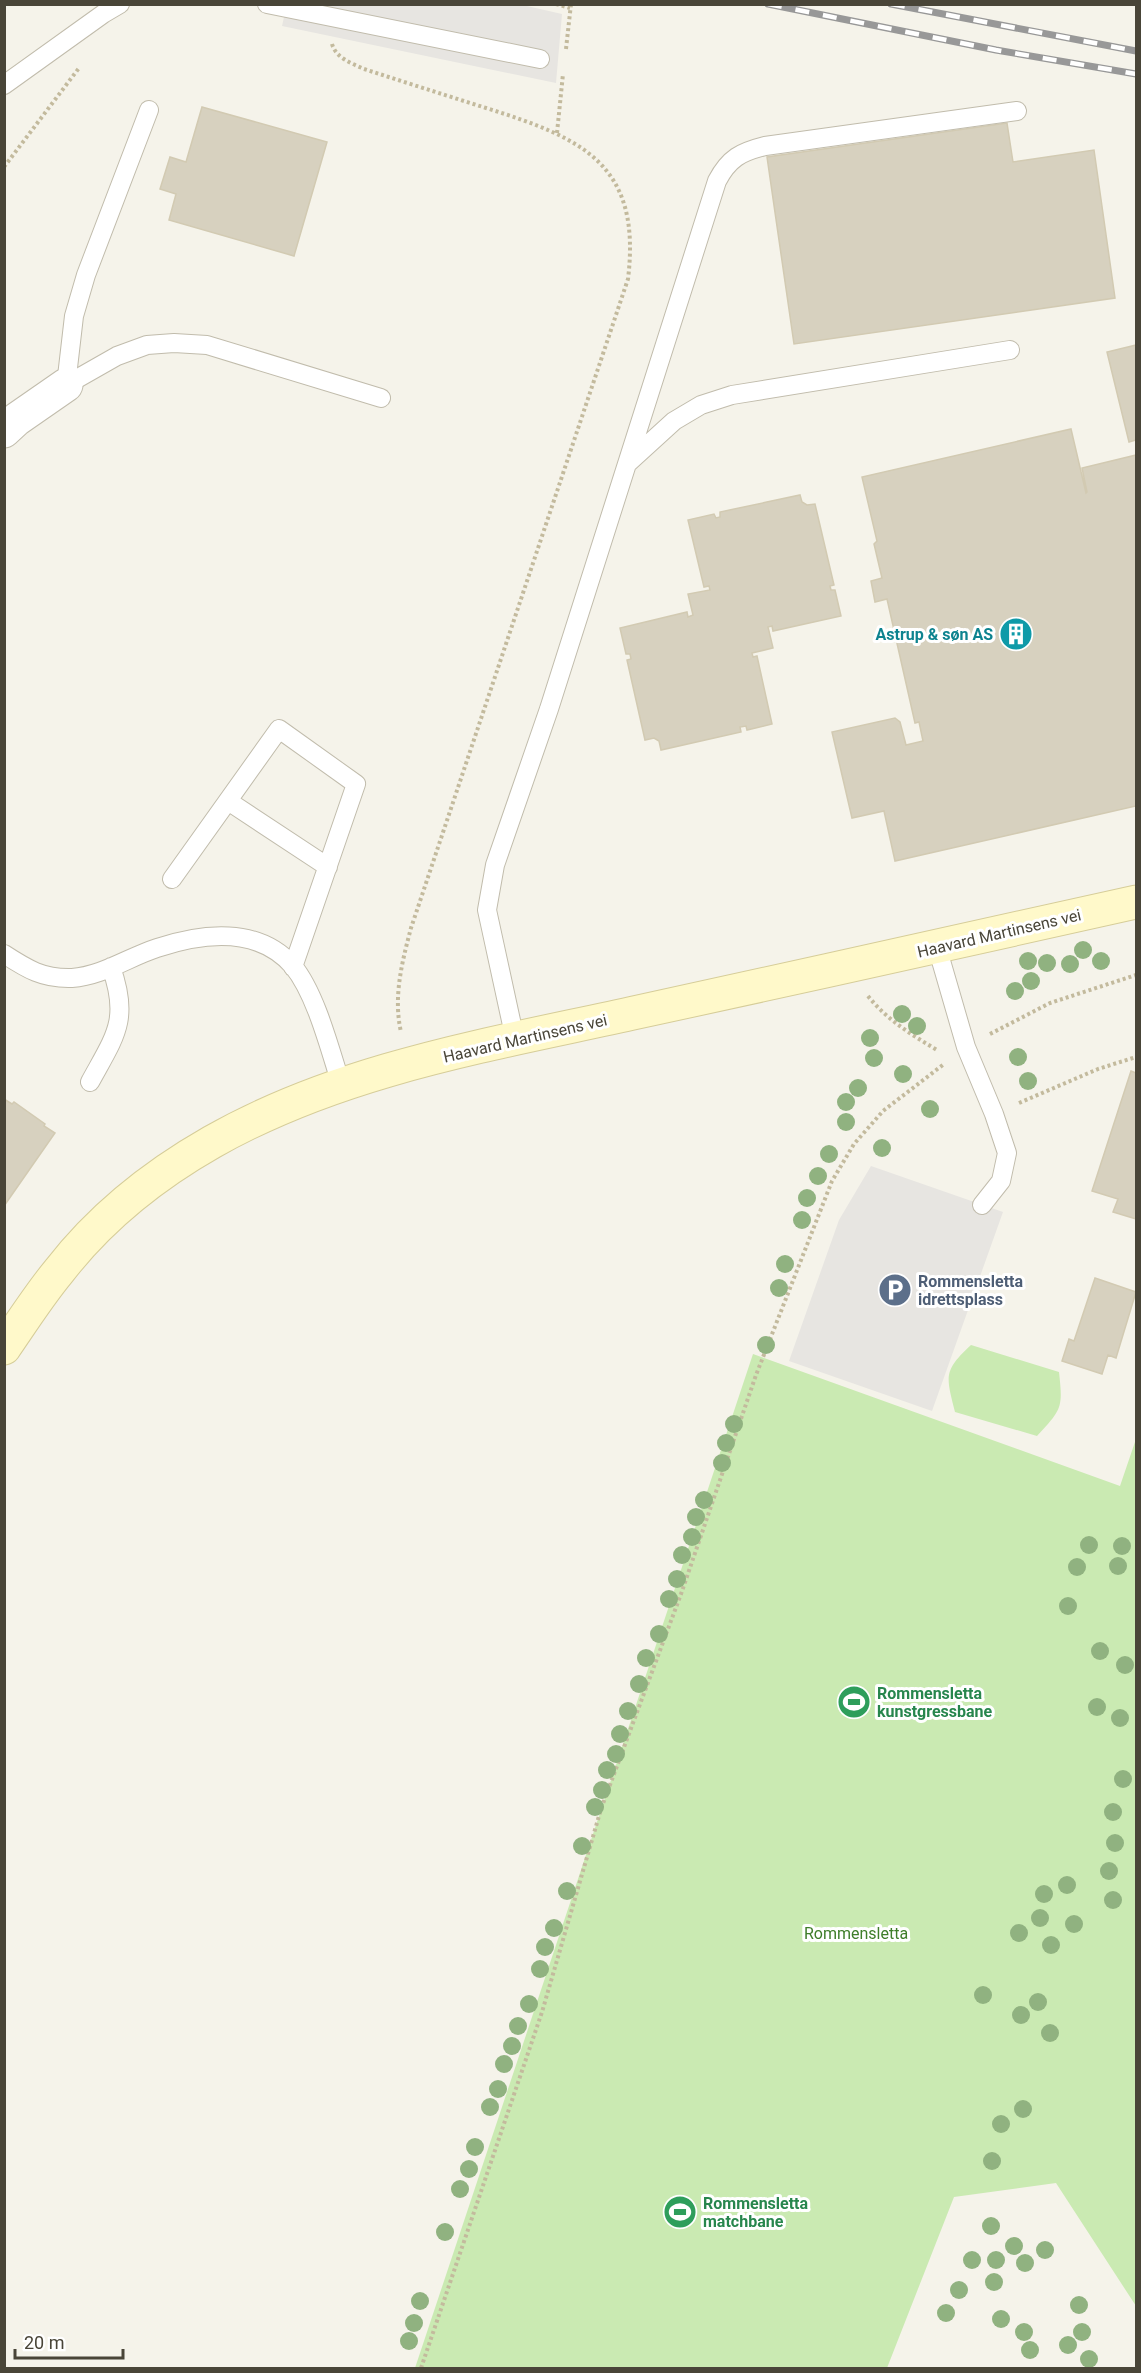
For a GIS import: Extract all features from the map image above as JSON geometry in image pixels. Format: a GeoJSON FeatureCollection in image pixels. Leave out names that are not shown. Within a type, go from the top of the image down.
{"type":"FeatureCollection","features":[{"type":"Feature","properties":{"kind":"street"},"geometry":{"type":"LineString","coordinates":[[4,431],[17,419],[66,385]]}},
{"type":"Feature","properties":{"kind":"street","name":"Haavard Martinsens vei"},"geometry":{"type":"LineString","coordinates":[[4,1348],[59,1270],[121,1205],[210,1143],[253,1120],[341,1084],[515,1039],[1137,902]]}},
{"type":"Feature","properties":{"kind":"lane"},"geometry":{"type":"LineString","coordinates":[[4,85],[120,4]]}},
{"type":"Feature","properties":{"kind":"lane"},"geometry":{"type":"LineString","coordinates":[[267,4],[540,59]]}},
{"type":"Feature","properties":{"kind":"lane"},"geometry":{"type":"LineString","coordinates":[[66,385],[74,316],[86,275],[149,110]]}},
{"type":"Feature","properties":{"kind":"lane"},"geometry":{"type":"LineString","coordinates":[[515,1039],[487,910],[495,864],[549,710],[717,181],[725,166],[738,155],[765,146],[1017,111]]}},
{"type":"Feature","properties":{"kind":"lane"},"geometry":{"type":"LineString","coordinates":[[66,385],[117,356],[147,345],[174,343],[207,345],[381,398]]}},
{"type":"Feature","properties":{"kind":"lane"},"geometry":{"type":"LineString","coordinates":[[628,463],[674,422],[701,405],[732,394],[1010,350]]}},
{"type":"Feature","properties":{"kind":"lane"},"geometry":{"type":"LineString","coordinates":[[172,879],[279,729],[356,784],[293,967]]}},
{"type":"Feature","properties":{"kind":"lane"},"geometry":{"type":"LineString","coordinates":[[228,801],[328,867]]}},
{"type":"Feature","properties":{"kind":"lane"},"geometry":{"type":"LineString","coordinates":[[4,954],[32,972],[71,978],[94,974],[157,948],[195,938],[222,934],[263,944],[280,954],[293,967],[318,1016],[341,1084]]}},
{"type":"Feature","properties":{"kind":"lane"},"geometry":{"type":"LineString","coordinates":[[937,946],[966,1047],[994,1114],[1006,1153],[1001,1181],[982,1205]]}},
{"type":"Feature","properties":{"kind":"lane"},"geometry":{"type":"LineString","coordinates":[[90,1082],[115,1036],[120,1014],[120,991],[111,967]]}},
{"type":"Feature","properties":{"kind":"path"},"geometry":{"type":"LineString","coordinates":[[556,4],[570,8]]}},
{"type":"Feature","properties":{"kind":"path"},"geometry":{"type":"LineString","coordinates":[[325,16],[334,51],[344,60],[363,69],[518,118],[575,142],[594,156],[613,179],[624,204],[631,234],[628,279],[408,937],[403,956],[398,998],[399,1022],[410,1065]]}},
{"type":"Feature","properties":{"kind":"path"},"geometry":{"type":"LineString","coordinates":[[4,167],[80,65]]}},
{"type":"Feature","properties":{"kind":"path"},"geometry":{"type":"LineString","coordinates":[[556,133],[561,94]]}},
{"type":"Feature","properties":{"kind":"path"},"geometry":{"type":"LineString","coordinates":[[856,964],[864,989],[880,1011],[908,1033],[951,1058]]}},
{"type":"Feature","properties":{"kind":"path"},"geometry":{"type":"LineString","coordinates":[[422,2368],[542,2012],[601,1809],[681,1594],[756,1375],[832,1181],[854,1144],[884,1111],[966,1047],[1050,1003],[1137,975]]}},
{"type":"Feature","properties":{"kind":"path"},"geometry":{"type":"LineString","coordinates":[[994,1114],[1098,1069],[1137,1057]]}},
{"type":"Feature","properties":{"kind":"green space"},"geometry":{"type":"Polygon","coordinates":[[[971,1345],[1059,1372],[1061,1393],[1059,1407],[1052,1420],[1037,1436],[955,1412],[949,1375],[955,1361],[971,1345]]]}},
{"type":"Feature","properties":{"kind":"green space","name":"Rommensletta"},"geometry":{"type":"Polygon","coordinates":[[[753,1354],[1120,1486],[1136,1439],[1136,2306],[1056,2183],[954,2197],[887,2368],[415,2368],[753,1354]]]}},
{"type":"Feature","properties":{"kind":"shaded area"},"geometry":{"type":"Polygon","coordinates":[[[287,4],[518,4],[562,14],[556,83],[282,26],[287,4]]]}},
{"type":"Feature","properties":{"kind":"shaded area","name":"Rommensletta idrettsplass"},"geometry":{"type":"Polygon","coordinates":[[[871,1166],[1003,1212],[932,1411],[789,1361],[839,1220],[871,1166]]]}},
{"type":"Feature","properties":{"kind":"building"},"geometry":{"type":"Polygon","coordinates":[[[202,107],[327,142],[294,256],[169,220],[176,194],[160,189],[170,157],[186,162],[202,107]]]}},
{"type":"Feature","properties":{"kind":"building"},"geometry":{"type":"Polygon","coordinates":[[[1007,123],[1013,162],[1094,150],[1115,298],[794,344],[767,157],[1007,123]]]}},
{"type":"Feature","properties":{"kind":"building"},"geometry":{"type":"Polygon","coordinates":[[[1136,345],[1136,440],[1129,442],[1107,352],[1136,345]]]}},
{"type":"Feature","properties":{"kind":"building","name":"Astrup & søn AS"},"geometry":{"type":"Polygon","coordinates":[[[1071,429],[1086,493],[1082,468],[1136,455],[1136,806],[895,861],[884,811],[852,818],[832,732],[895,718],[900,722],[906,745],[923,741],[919,722],[915,723],[887,599],[875,602],[871,581],[882,578],[874,544],[877,541],[862,477],[1071,429]]]}},
{"type":"Feature","properties":{"kind":"building"},"geometry":{"type":"Polygon","coordinates":[[[800,495],[802,502],[807,505],[815,504],[834,585],[830,586],[831,590],[835,590],[841,616],[773,631],[772,626],[768,627],[773,648],[752,653],[753,657],[757,656],[772,724],[747,730],[746,726],[740,727],[741,732],[661,750],[659,741],[654,738],[645,740],[627,660],[631,659],[630,654],[626,654],[620,628],[687,612],[688,617],[693,615],[688,594],[710,590],[709,586],[704,587],[688,520],[714,514],[716,518],[720,517],[720,512],[800,495]]]}},
{"type":"Feature","properties":{"kind":"building"},"geometry":{"type":"Polygon","coordinates":[[[1131,1071],[1136,1073],[1136,1219],[1113,1212],[1118,1199],[1092,1191],[1131,1071]]]}},
{"type":"Feature","properties":{"kind":"building"},"geometry":{"type":"Polygon","coordinates":[[[4,1099],[12,1104],[14,1102],[55,1133],[4,1206],[4,1099]]]}},
{"type":"Feature","properties":{"kind":"building"},"geometry":{"type":"Polygon","coordinates":[[[1095,1278],[1136,1292],[1116,1358],[1108,1355],[1102,1374],[1062,1361],[1069,1339],[1074,1341],[1095,1278]]]}},
{"type":"Feature","properties":{"kind":"railway"},"geometry":{"type":"LineString","coordinates":[[768,4],[996,50],[1136,74]]}},
{"type":"Feature","properties":{"kind":"railway"},"geometry":{"type":"LineString","coordinates":[[891,4],[1136,51]]}},
{"type":"Feature","properties":{"kind":"place","name":"Astrup & søn AS"},"geometry":{"type":"Point","coordinates":[1016,634]}},
{"type":"Feature","properties":{"kind":"place","name":"Rommensletta idrettsplass"},"geometry":{"type":"Point","coordinates":[895,1290]}},
{"type":"Feature","properties":{"kind":"place","name":"Rommensletta kunstgressbane"},"geometry":{"type":"Point","coordinates":[854,1702]}},
{"type":"Feature","properties":{"kind":"place","name":"Rommensletta matchbane"},"geometry":{"type":"Point","coordinates":[680,2212]}}]}
